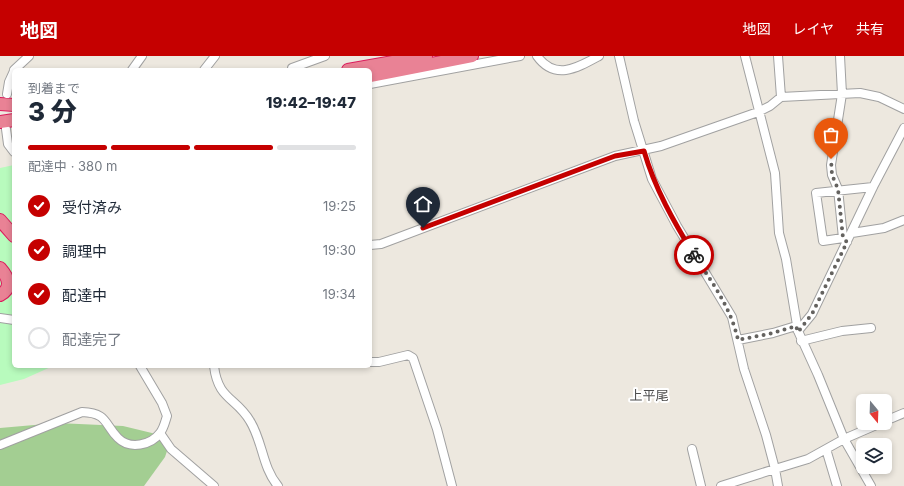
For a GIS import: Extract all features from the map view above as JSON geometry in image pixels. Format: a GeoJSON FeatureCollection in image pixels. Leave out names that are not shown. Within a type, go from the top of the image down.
{"type":"FeatureCollection","features":[{"type":"Feature","properties":{"kind":"highway"},"geometry":{"type":"LineString","coordinates":[[359,68],[426,56]]}},
{"type":"Feature","properties":{"kind":"highway"},"geometry":{"type":"LineString","coordinates":[[372,76],[472,56]]}},
{"type":"Feature","properties":{"kind":"highway"},"geometry":{"type":"LineString","coordinates":[[0,105],[12,105]]}},
{"type":"Feature","properties":{"kind":"highway"},"geometry":{"type":"LineString","coordinates":[[0,116],[12,116]]}},
{"type":"Feature","properties":{"kind":"highway"},"geometry":{"type":"LineString","coordinates":[[0,220],[12,234]]}},
{"type":"Feature","properties":{"kind":"highway"},"geometry":{"type":"LineString","coordinates":[[0,268],[7,277],[9,285],[6,291],[0,295]]}},
{"type":"Feature","properties":{"kind":"street"},"geometry":{"type":"LineString","coordinates":[[16,68],[29,56]]}},
{"type":"Feature","properties":{"kind":"street"},"geometry":{"type":"LineString","coordinates":[[133,68],[142,56]]}},
{"type":"Feature","properties":{"kind":"street"},"geometry":{"type":"LineString","coordinates":[[206,68],[216,56]]}},
{"type":"Feature","properties":{"kind":"street"},"geometry":{"type":"LineString","coordinates":[[292,68],[325,56]]}},
{"type":"Feature","properties":{"kind":"street"},"geometry":{"type":"LineString","coordinates":[[372,84],[520,56]]}},
{"type":"Feature","properties":{"kind":"street"},"geometry":{"type":"LineString","coordinates":[[537,56],[542,64],[550,69],[559,71],[569,69],[599,56]]}},
{"type":"Feature","properties":{"kind":"street"},"geometry":{"type":"LineString","coordinates":[[619,56],[634,121],[652,179],[664,203],[732,317],[744,369],[766,436],[778,486]]}},
{"type":"Feature","properties":{"kind":"street"},"geometry":{"type":"LineString","coordinates":[[745,56],[758,112],[775,173],[779,233],[786,259],[797,329],[801,341],[818,375],[844,439],[870,486]]}},
{"type":"Feature","properties":{"kind":"street"},"geometry":{"type":"LineString","coordinates":[[778,56],[781,97]]}},
{"type":"Feature","properties":{"kind":"street"},"geometry":{"type":"LineString","coordinates":[[840,56],[842,94],[831,165],[832,175],[838,189],[845,240]]}},
{"type":"Feature","properties":{"kind":"street"},"geometry":{"type":"LineString","coordinates":[[7,94],[8,83]]}},
{"type":"Feature","properties":{"kind":"street"},"geometry":{"type":"LineString","coordinates":[[372,245],[381,244],[615,156],[644,151],[758,112],[770,106],[781,97],[873,94],[904,109]]}},
{"type":"Feature","properties":{"kind":"street"},"geometry":{"type":"LineString","coordinates":[[7,124],[3,141],[12,150]]}},
{"type":"Feature","properties":{"kind":"street"},"geometry":{"type":"LineString","coordinates":[[738,340],[797,329],[812,314],[845,240],[852,233],[873,187],[904,128]]}},
{"type":"Feature","properties":{"kind":"street"},"geometry":{"type":"LineString","coordinates":[[845,240],[823,241],[816,193],[838,189],[873,187]]}},
{"type":"Feature","properties":{"kind":"street"},"geometry":{"type":"LineString","coordinates":[[852,233],[884,228],[904,220]]}},
{"type":"Feature","properties":{"kind":"street"},"geometry":{"type":"LineString","coordinates":[[0,318],[12,320]]}},
{"type":"Feature","properties":{"kind":"street"},"geometry":{"type":"LineString","coordinates":[[801,341],[842,332],[871,328]]}},
{"type":"Feature","properties":{"kind":"street"},"geometry":{"type":"LineString","coordinates":[[372,362],[379,362],[408,355],[413,358],[437,429],[452,486]]}},
{"type":"Feature","properties":{"kind":"street"},"geometry":{"type":"LineString","coordinates":[[0,445],[82,412],[92,412],[100,416],[108,422],[118,438],[126,443],[136,445],[149,443],[160,433],[167,416],[162,403],[141,368]]}},
{"type":"Feature","properties":{"kind":"street"},"geometry":{"type":"LineString","coordinates":[[214,368],[217,384],[221,390],[250,420],[268,471],[278,486]]}},
{"type":"Feature","properties":{"kind":"street"},"geometry":{"type":"LineString","coordinates":[[892,418],[904,413]]}},
{"type":"Feature","properties":{"kind":"street"},"geometry":{"type":"LineString","coordinates":[[721,486],[808,459],[844,439],[865,430]]}},
{"type":"Feature","properties":{"kind":"street"},"geometry":{"type":"LineString","coordinates":[[160,433],[171,449],[214,486]]}},
{"type":"Feature","properties":{"kind":"street"},"geometry":{"type":"LineString","coordinates":[[692,449],[701,486]]}},
{"type":"Feature","properties":{"kind":"street"},"geometry":{"type":"LineString","coordinates":[[826,449],[837,486]]}},
{"type":"Feature","properties":{"kind":"green space"},"geometry":{"type":"Polygon","coordinates":[[[12,165],[12,368],[49,368],[24,379],[0,385],[0,168],[12,165]]]}},
{"type":"Feature","properties":{"kind":"green space"},"geometry":{"type":"Polygon","coordinates":[[[57,423],[123,426],[156,434],[168,448],[165,457],[144,486],[0,486],[0,428],[57,423]]]}},
{"type":"Feature","properties":{"kind":"way so far"},"geometry":{"type":"LineString","coordinates":[[694,255],[727,307],[732,317],[738,340],[786,330],[796,326],[798,332],[809,320],[847,242],[843,238],[838,189],[832,175],[831,159]]}},
{"type":"Feature","properties":{"kind":"district","name":"上平尾"},"geometry":{"type":"Point","coordinates":[649,395]}},
{"type":"Feature","properties":{"kind":"route"},"geometry":{"type":"LineString","coordinates":[[423,228],[615,156],[644,151],[652,179],[694,255]]}}]}
